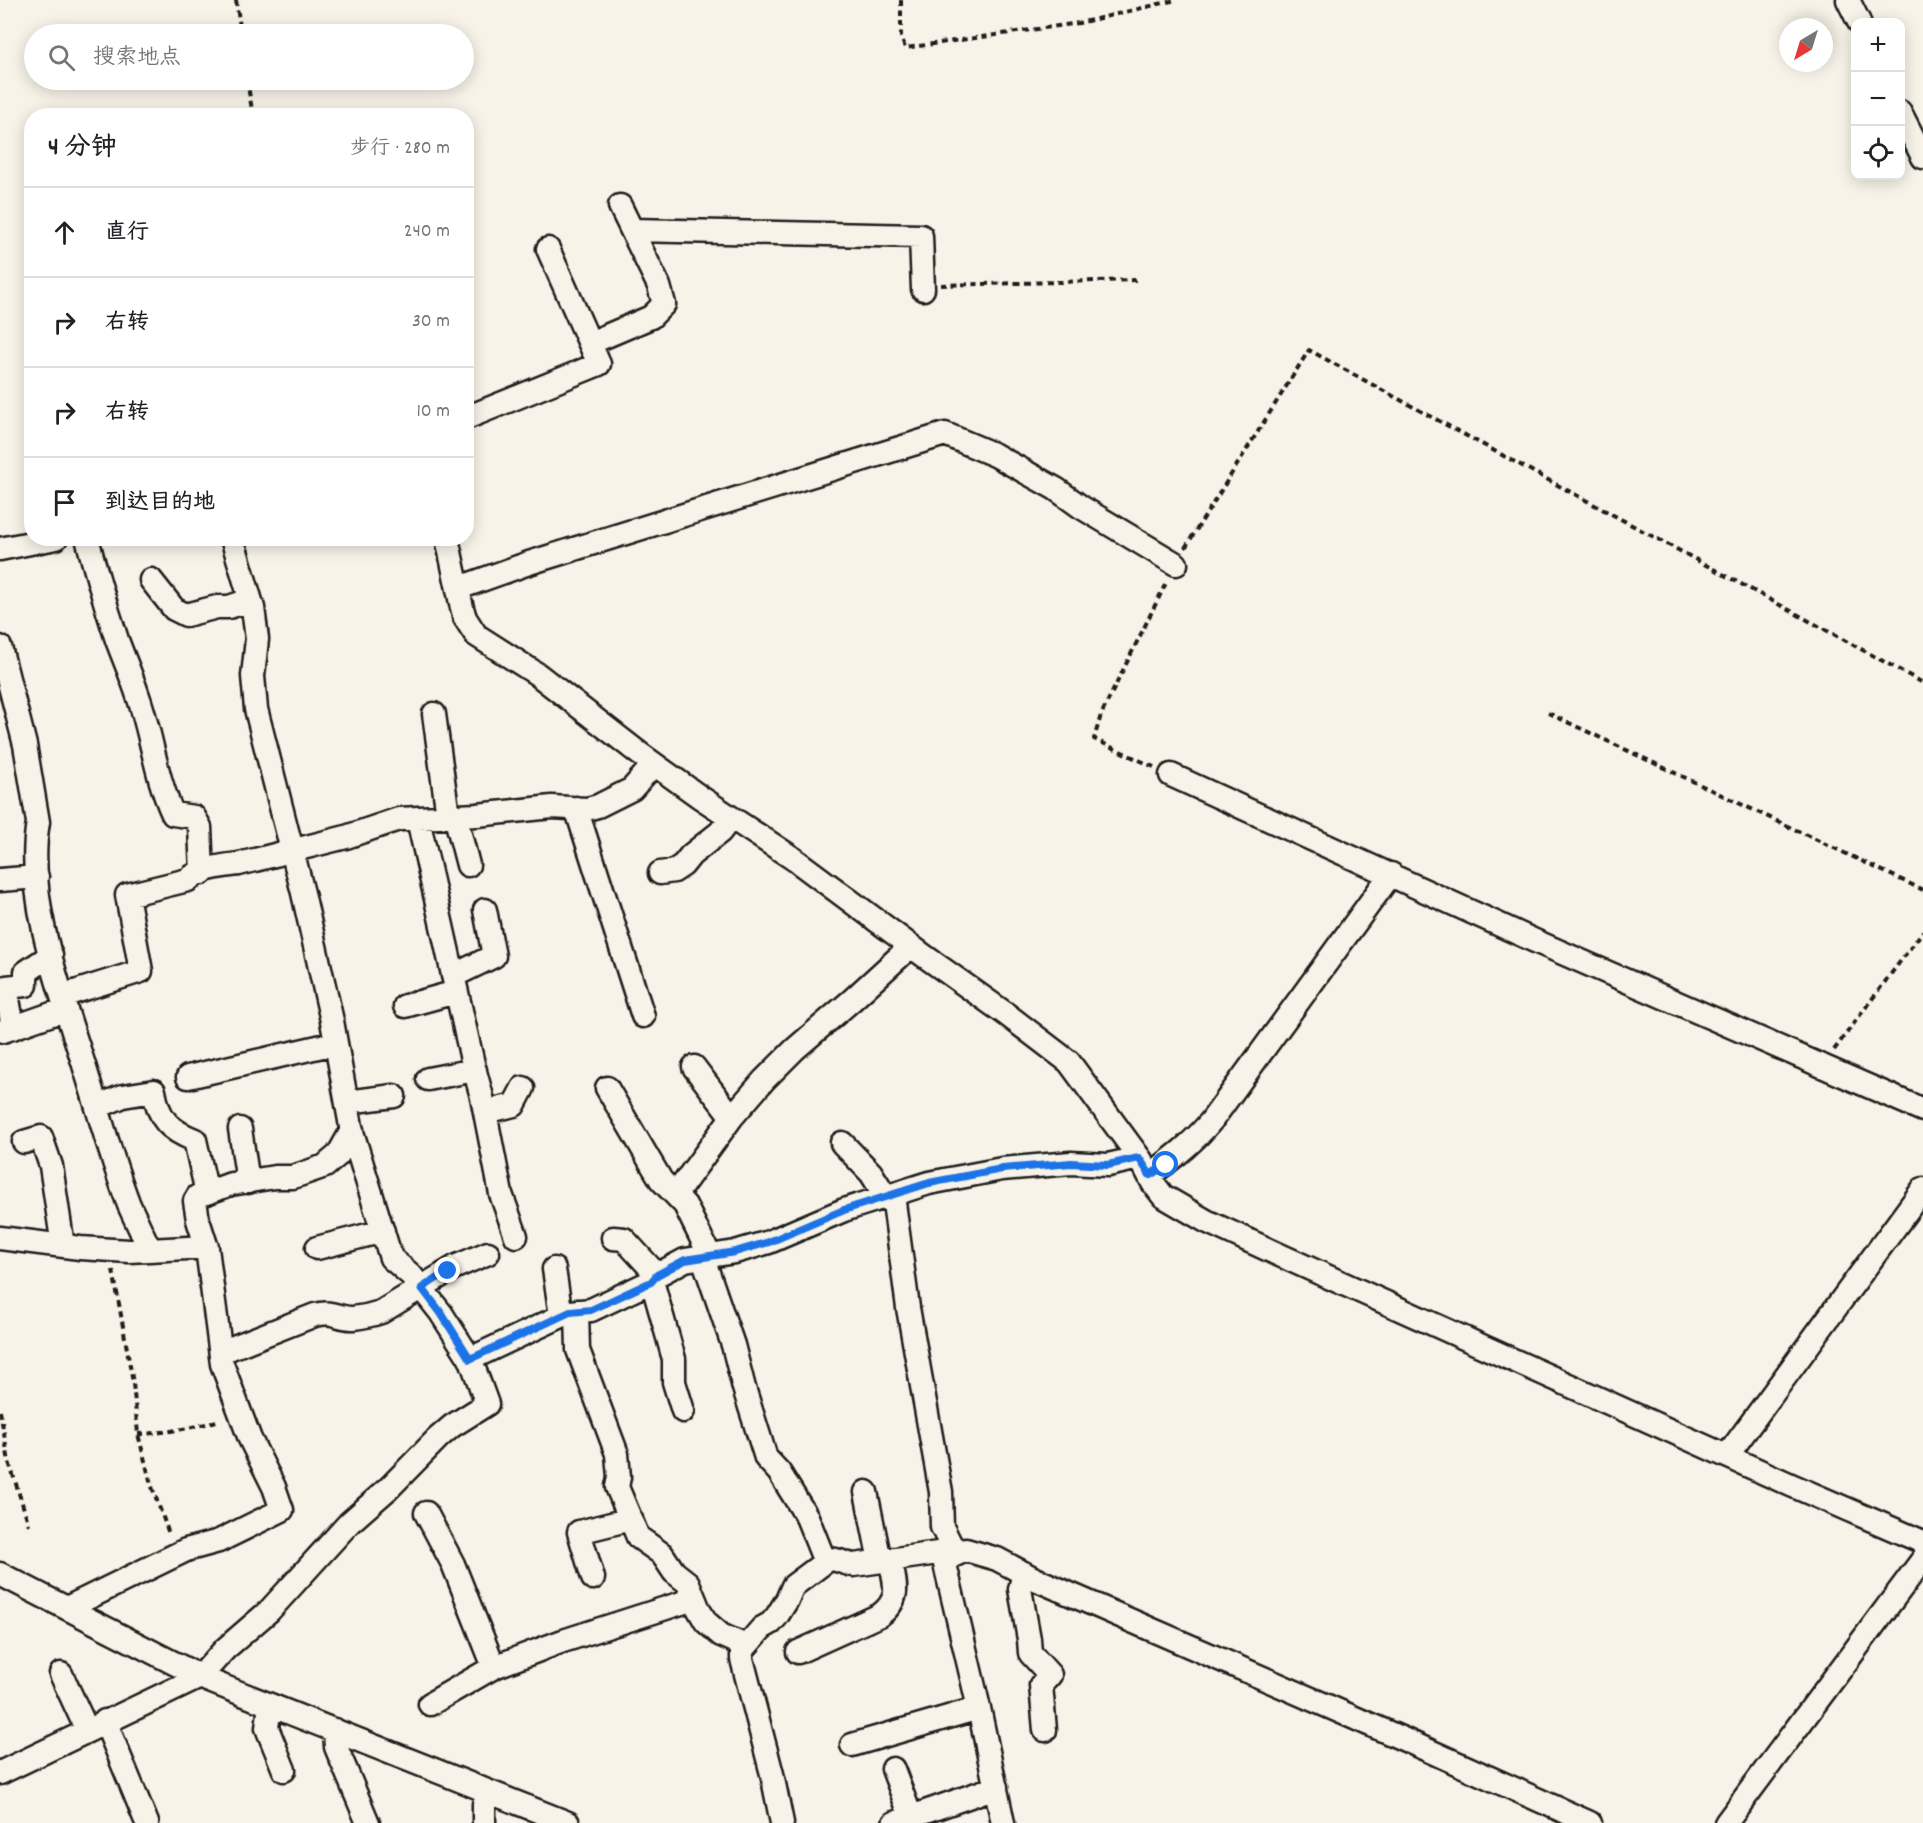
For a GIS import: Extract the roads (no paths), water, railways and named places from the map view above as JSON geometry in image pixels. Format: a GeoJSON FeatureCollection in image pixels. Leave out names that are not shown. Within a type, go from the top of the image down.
{"type":"FeatureCollection","features":[{"type":"Feature","properties":{"kind":"street"},"geometry":{"type":"LineString","coordinates":[[1848,0],[1857,18]]}},
{"type":"Feature","properties":{"kind":"street"},"geometry":{"type":"LineString","coordinates":[[1905,122],[1923,157]]}},
{"type":"Feature","properties":{"kind":"street"},"geometry":{"type":"LineString","coordinates":[[590,343],[651,317],[664,304],[662,293],[620,206]]}},
{"type":"Feature","properties":{"kind":"street"},"geometry":{"type":"LineString","coordinates":[[632,230],[921,236],[923,288]]}},
{"type":"Feature","properties":{"kind":"street"},"geometry":{"type":"LineString","coordinates":[[474,415],[599,364],[548,249]]}},
{"type":"Feature","properties":{"kind":"street"},"geometry":{"type":"LineString","coordinates":[[459,588],[551,556],[945,434],[995,455],[1056,489],[1081,507],[1176,564]]}},
{"type":"Feature","properties":{"kind":"street"},"geometry":{"type":"LineString","coordinates":[[0,549],[24,544]]}},
{"type":"Feature","properties":{"kind":"street"},"geometry":{"type":"LineString","coordinates":[[89,546],[106,607],[139,697],[158,775],[168,804],[173,814],[194,817],[200,826],[202,873]]}},
{"type":"Feature","properties":{"kind":"street"},"geometry":{"type":"LineString","coordinates":[[0,1773],[200,1677],[225,1649],[269,1611],[349,1523],[390,1487],[438,1438],[452,1426],[487,1404],[470,1359],[441,1313],[411,1275],[392,1258],[352,1130],[292,850],[256,709],[253,692],[257,639],[250,600],[234,546]]}},
{"type":"Feature","properties":{"kind":"street"},"geometry":{"type":"LineString","coordinates":[[449,546],[465,618],[476,635],[537,674],[654,764],[794,859],[1069,1062],[1163,1196],[1206,1221],[1923,1542]]}},
{"type":"Feature","properties":{"kind":"street"},"geometry":{"type":"LineString","coordinates":[[151,580],[174,609],[186,615],[218,607],[229,607],[250,600]]}},
{"type":"Feature","properties":{"kind":"street"},"geometry":{"type":"LineString","coordinates":[[0,647],[25,745],[38,822],[37,877],[43,922],[51,955],[64,1003],[129,1204],[150,1251]]}},
{"type":"Feature","properties":{"kind":"street"},"geometry":{"type":"LineString","coordinates":[[434,714],[451,815],[468,865]]}},
{"type":"Feature","properties":{"kind":"street"},"geometry":{"type":"LineString","coordinates":[[51,955],[26,972],[26,985],[6,987],[8,1029],[141,971],[127,895],[188,880],[194,874],[221,866],[238,864],[346,837],[399,819],[552,807],[598,806],[632,789],[654,764]]}},
{"type":"Feature","properties":{"kind":"street"},"geometry":{"type":"LineString","coordinates":[[1171,775],[1535,941],[1923,1110]]}},
{"type":"Feature","properties":{"kind":"street"},"geometry":{"type":"LineString","coordinates":[[576,808],[643,1016]]}},
{"type":"Feature","properties":{"kind":"street"},"geometry":{"type":"LineString","coordinates":[[660,873],[674,871],[682,865],[720,832],[731,818]]}},
{"type":"Feature","properties":{"kind":"street"},"geometry":{"type":"LineString","coordinates":[[418,819],[485,1112],[501,1194],[516,1236]]}},
{"type":"Feature","properties":{"kind":"street"},"geometry":{"type":"LineString","coordinates":[[470,1359],[569,1313],[591,1310],[685,1260],[769,1242],[844,1210],[929,1183],[1002,1169],[1071,1163],[1144,1167],[1179,1154],[1212,1120],[1391,874]]}},
{"type":"Feature","properties":{"kind":"street"},"geometry":{"type":"LineString","coordinates":[[0,880],[37,877]]}},
{"type":"Feature","properties":{"kind":"street"},"geometry":{"type":"LineString","coordinates":[[405,1006],[454,984],[494,956],[485,910]]}},
{"type":"Feature","properties":{"kind":"street"},"geometry":{"type":"LineString","coordinates":[[676,1194],[732,1117],[764,1080],[795,1049],[911,946]]}},
{"type":"Feature","properties":{"kind":"street"},"geometry":{"type":"LineString","coordinates":[[189,1077],[335,1043]]}},
{"type":"Feature","properties":{"kind":"street"},"geometry":{"type":"LineString","coordinates":[[694,1067],[732,1117]]}},
{"type":"Feature","properties":{"kind":"street"},"geometry":{"type":"LineString","coordinates":[[428,1079],[475,1070]]}},
{"type":"Feature","properties":{"kind":"street"},"geometry":{"type":"LineString","coordinates":[[485,1112],[514,1105],[523,1088]]}},
{"type":"Feature","properties":{"kind":"street"},"geometry":{"type":"LineString","coordinates":[[607,1088],[661,1180],[676,1194],[689,1213],[707,1257],[766,1458],[779,1472],[807,1517],[825,1562]]}},
{"type":"Feature","properties":{"kind":"street"},"geometry":{"type":"LineString","coordinates":[[98,1107],[123,1096],[154,1090],[164,1120],[179,1135],[195,1140],[207,1193]]}},
{"type":"Feature","properties":{"kind":"street"},"geometry":{"type":"LineString","coordinates":[[346,1102],[394,1096]]}},
{"type":"Feature","properties":{"kind":"street"},"geometry":{"type":"LineString","coordinates":[[240,1130],[249,1182]]}},
{"type":"Feature","properties":{"kind":"street"},"geometry":{"type":"LineString","coordinates":[[67,1608],[177,1555],[219,1540],[282,1510],[274,1487],[250,1439],[222,1364],[207,1247],[198,1220],[195,1201],[198,1196],[231,1184],[275,1177],[293,1177],[325,1166],[338,1155],[352,1130]]}},
{"type":"Feature","properties":{"kind":"street"},"geometry":{"type":"LineString","coordinates":[[24,1142],[41,1137],[51,1166],[63,1246]]}},
{"type":"Feature","properties":{"kind":"street"},"geometry":{"type":"LineString","coordinates":[[842,1143],[890,1196],[941,1492],[942,1527],[951,1545],[979,1708],[1003,1823]]}},
{"type":"Feature","properties":{"kind":"street"},"geometry":{"type":"LineString","coordinates":[[1727,1456],[1923,1189]]}},
{"type":"Feature","properties":{"kind":"street"},"geometry":{"type":"LineString","coordinates":[[317,1248],[382,1231]]}},
{"type":"Feature","properties":{"kind":"street"},"geometry":{"type":"LineString","coordinates":[[0,1238],[110,1250],[150,1251],[207,1247]]}},
{"type":"Feature","properties":{"kind":"street"},"geometry":{"type":"LineString","coordinates":[[613,1238],[624,1239],[654,1278],[674,1359],[674,1382],[683,1411]]}},
{"type":"Feature","properties":{"kind":"street"},"geometry":{"type":"LineString","coordinates":[[220,1352],[326,1312],[352,1318],[369,1316],[387,1309],[455,1267],[488,1253]]}},
{"type":"Feature","properties":{"kind":"street"},"geometry":{"type":"LineString","coordinates":[[554,1269],[569,1313],[578,1350],[618,1454],[617,1486],[638,1537],[662,1554],[674,1572],[688,1583],[706,1622],[721,1635],[746,1646]]}},
{"type":"Feature","properties":{"kind":"street"},"geometry":{"type":"LineString","coordinates":[[798,1652],[880,1615],[890,1607],[895,1597],[895,1583],[885,1560],[866,1492]]}},
{"type":"Feature","properties":{"kind":"street"},"geometry":{"type":"LineString","coordinates":[[426,1513],[453,1564],[494,1667]]}},
{"type":"Feature","properties":{"kind":"street"},"geometry":{"type":"LineString","coordinates":[[593,1578],[579,1533],[631,1519]]}},
{"type":"Feature","properties":{"kind":"street"},"geometry":{"type":"LineString","coordinates":[[782,1823],[742,1659],[742,1651],[762,1628],[777,1616],[793,1586],[828,1559],[854,1565],[938,1553],[952,1556],[966,1550],[997,1559],[1024,1574],[1590,1823]]}},
{"type":"Feature","properties":{"kind":"street"},"geometry":{"type":"LineString","coordinates":[[1726,1823],[1923,1559]]}},
{"type":"Feature","properties":{"kind":"street"},"geometry":{"type":"LineString","coordinates":[[0,1574],[200,1677],[568,1823]]}},
{"type":"Feature","properties":{"kind":"street"},"geometry":{"type":"LineString","coordinates":[[1024,1574],[1020,1589],[1030,1653],[1050,1675],[1041,1685],[1045,1730]]}},
{"type":"Feature","properties":{"kind":"street"},"geometry":{"type":"LineString","coordinates":[[430,1704],[494,1667],[563,1641],[694,1599]]}},
{"type":"Feature","properties":{"kind":"street"},"geometry":{"type":"LineString","coordinates":[[61,1674],[96,1726],[147,1823]]}},
{"type":"Feature","properties":{"kind":"street"},"geometry":{"type":"LineString","coordinates":[[270,1705],[267,1728],[284,1770]]}},
{"type":"Feature","properties":{"kind":"street"},"geometry":{"type":"LineString","coordinates":[[852,1745],[979,1708]]}},
{"type":"Feature","properties":{"kind":"street"},"geometry":{"type":"LineString","coordinates":[[335,1731],[336,1747],[368,1823]]}},
{"type":"Feature","properties":{"kind":"street"},"geometry":{"type":"LineString","coordinates":[[894,1769],[903,1820],[996,1787]]}},
{"type":"Feature","properties":{"kind":"street"},"geometry":{"type":"LineString","coordinates":[[484,1823],[484,1804],[489,1792]]}}]}
